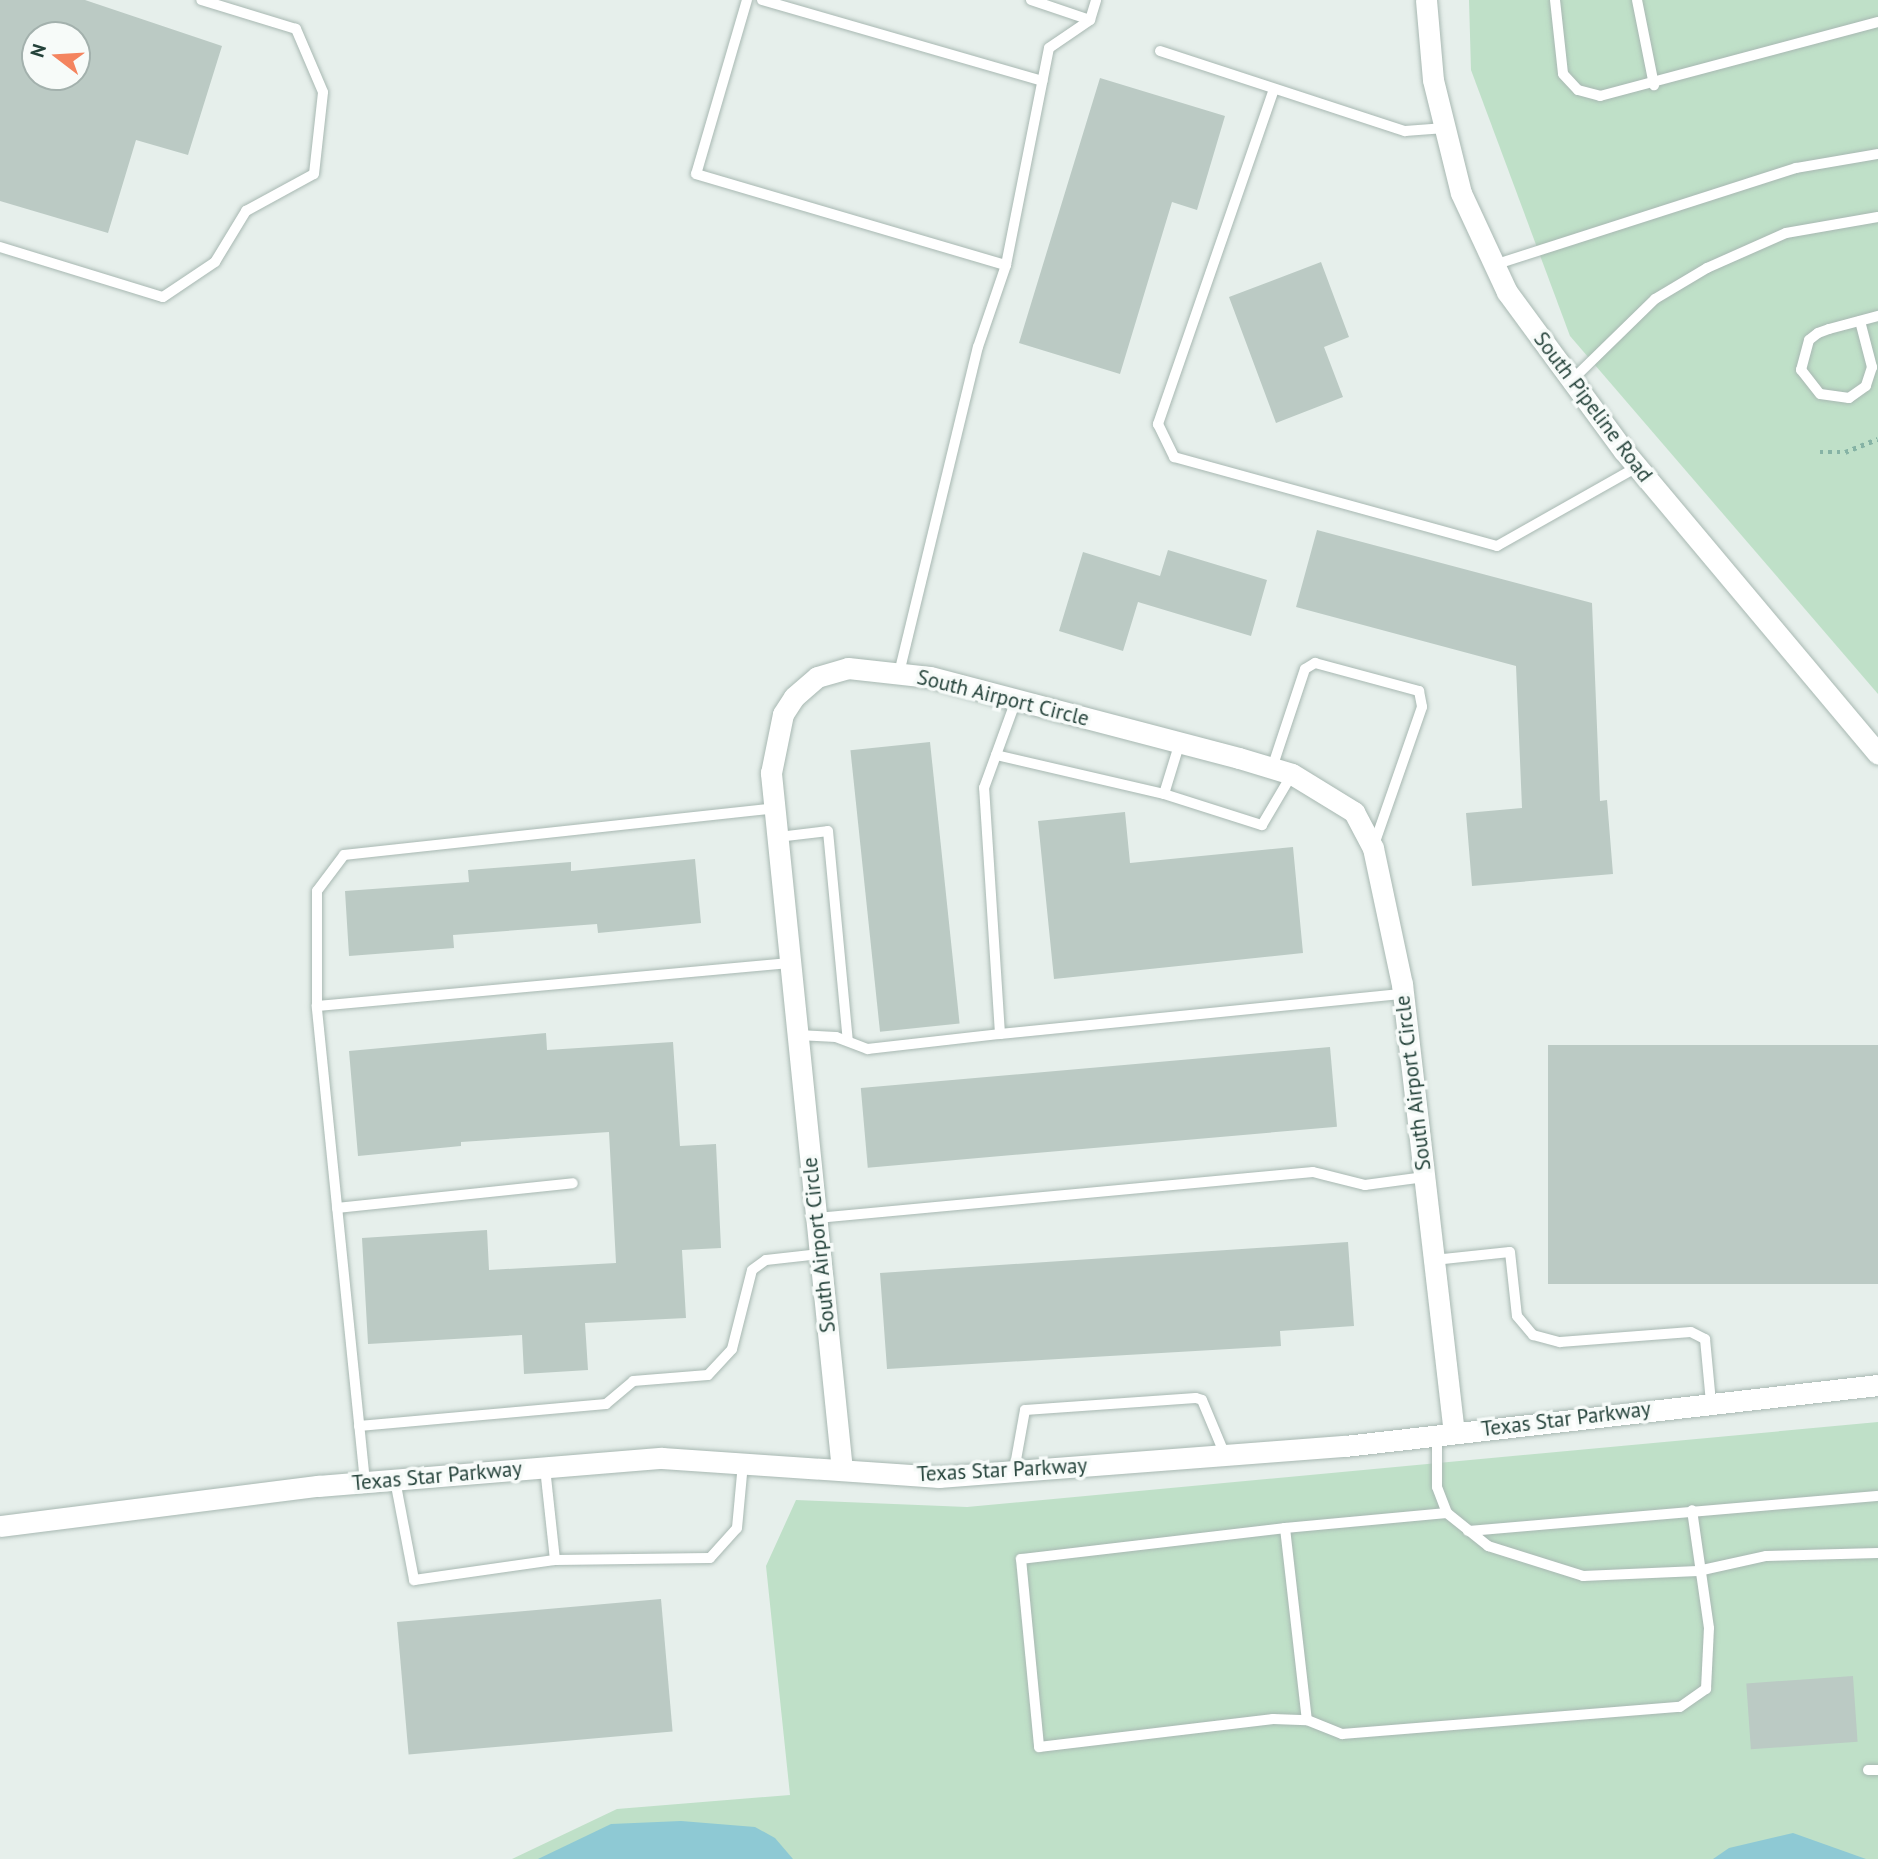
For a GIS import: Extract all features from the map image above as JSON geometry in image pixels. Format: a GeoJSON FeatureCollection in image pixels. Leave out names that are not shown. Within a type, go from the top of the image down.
{"type":"FeatureCollection","features":[{"type":"Feature","properties":{"kind":"street","name":"South Pipeline Road"},"geometry":{"type":"LineString","coordinates":[[1426,0],[1433,80],[1461,193],[1507,292],[1637,467],[1878,754]]}},
{"type":"Feature","properties":{"kind":"street","name":"South Airport Circle"},"geometry":{"type":"LineString","coordinates":[[842,1470],[774,808],[775,739],[794,697],[817,677],[848,668],[899,673],[1016,699],[1282,771],[1332,794],[1354,812],[1373,848],[1403,994],[1434,1261],[1445,1434]]}},
{"type":"Feature","properties":{"kind":"street","name":"Texas Star Parkway"},"geometry":{"type":"LineString","coordinates":[[0,1526],[365,1482],[662,1458],[939,1477],[1225,1455],[1445,1434],[1878,1385]]}},
{"type":"Feature","properties":{"kind":"lane"},"geometry":{"type":"LineString","coordinates":[[0,247],[163,297],[215,262],[246,211],[314,174],[323,92],[296,29],[201,0]]}},
{"type":"Feature","properties":{"kind":"lane"},"geometry":{"type":"LineString","coordinates":[[747,0],[695,174],[1006,265]]}},
{"type":"Feature","properties":{"kind":"lane"},"geometry":{"type":"LineString","coordinates":[[761,0],[1043,80]]}},
{"type":"Feature","properties":{"kind":"lane"},"geometry":{"type":"LineString","coordinates":[[1031,0],[1090,20]]}},
{"type":"Feature","properties":{"kind":"lane"},"geometry":{"type":"LineString","coordinates":[[899,673],[978,346],[1006,265],[1049,48],[1090,20],[1096,0]]}},
{"type":"Feature","properties":{"kind":"lane"},"geometry":{"type":"LineString","coordinates":[[1555,0],[1563,74],[1578,90],[1600,96],[1654,85],[1878,22]]}},
{"type":"Feature","properties":{"kind":"lane"},"geometry":{"type":"LineString","coordinates":[[1637,0],[1654,85]]}},
{"type":"Feature","properties":{"kind":"lane"},"geometry":{"type":"LineString","coordinates":[[1160,51],[1405,131],[1445,128]]}},
{"type":"Feature","properties":{"kind":"lane"},"geometry":{"type":"LineString","coordinates":[[1274,89],[1158,424],[1174,457],[1497,546],[1637,467]]}},
{"type":"Feature","properties":{"kind":"lane"},"geometry":{"type":"LineString","coordinates":[[1494,265],[1796,168],[1878,154]]}},
{"type":"Feature","properties":{"kind":"lane"},"geometry":{"type":"LineString","coordinates":[[1572,380],[1656,299],[1707,268],[1786,233],[1878,217]]}},
{"type":"Feature","properties":{"kind":"lane"},"geometry":{"type":"LineString","coordinates":[[1860,321],[1872,367],[1866,386],[1849,398],[1819,394],[1805,380],[1803,349],[1818,333],[1860,321],[1878,316]]}},
{"type":"Feature","properties":{"kind":"lane"},"geometry":{"type":"LineString","coordinates":[[996,755],[1164,794],[1262,825],[1282,771],[1305,669],[1315,663],[1419,691],[1422,707],[1373,848]]}},
{"type":"Feature","properties":{"kind":"lane"},"geometry":{"type":"LineString","coordinates":[[1000,1034],[984,788],[1016,699]]}},
{"type":"Feature","properties":{"kind":"lane"},"geometry":{"type":"LineString","coordinates":[[1164,794],[1180,743]]}},
{"type":"Feature","properties":{"kind":"lane"},"geometry":{"type":"LineString","coordinates":[[365,1482],[317,1006],[317,891],[330,867],[344,855],[774,808]]}},
{"type":"Feature","properties":{"kind":"lane"},"geometry":{"type":"LineString","coordinates":[[778,837],[828,831],[848,1041]]}},
{"type":"Feature","properties":{"kind":"lane"},"geometry":{"type":"LineString","coordinates":[[317,1006],[790,963]]}},
{"type":"Feature","properties":{"kind":"lane"},"geometry":{"type":"LineString","coordinates":[[798,1034],[848,1041],[868,1049],[1403,994]]}},
{"type":"Feature","properties":{"kind":"lane"},"geometry":{"type":"LineString","coordinates":[[817,1218],[1313,1172],[1365,1185],[1424,1177]]}},
{"type":"Feature","properties":{"kind":"lane"},"geometry":{"type":"LineString","coordinates":[[337,1208],[573,1183]]}},
{"type":"Feature","properties":{"kind":"lane"},"geometry":{"type":"LineString","coordinates":[[1434,1261],[1510,1252],[1517,1316],[1533,1335],[1560,1342],[1691,1332],[1705,1339],[1712,1402]]}},
{"type":"Feature","properties":{"kind":"lane"},"geometry":{"type":"LineString","coordinates":[[359,1426],[606,1404],[633,1381],[708,1375],[732,1349],[752,1270],[766,1260],[820,1254]]}},
{"type":"Feature","properties":{"kind":"lane"},"geometry":{"type":"LineString","coordinates":[[1014,1471],[1025,1410],[1196,1398],[1225,1455]]}},
{"type":"Feature","properties":{"kind":"lane"},"geometry":{"type":"LineString","coordinates":[[1445,1434],[1437,1487],[1447,1513],[1488,1546],[1583,1577],[1698,1571],[1766,1556],[1878,1553]]}},
{"type":"Feature","properties":{"kind":"lane"},"geometry":{"type":"LineString","coordinates":[[395,1480],[414,1580],[555,1560],[710,1558],[737,1528],[743,1463]]}},
{"type":"Feature","properties":{"kind":"lane"},"geometry":{"type":"LineString","coordinates":[[545,1468],[555,1560]]}},
{"type":"Feature","properties":{"kind":"lane"},"geometry":{"type":"LineString","coordinates":[[1468,1531],[1878,1496]]}},
{"type":"Feature","properties":{"kind":"lane"},"geometry":{"type":"LineString","coordinates":[[1447,1513],[1285,1528],[1021,1559],[1039,1747],[1273,1718],[1307,1720],[1342,1734],[1680,1707],[1706,1689],[1709,1628],[1698,1571],[1692,1510]]}},
{"type":"Feature","properties":{"kind":"lane"},"geometry":{"type":"LineString","coordinates":[[1285,1528],[1307,1720]]}},
{"type":"Feature","properties":{"kind":"path"},"geometry":{"type":"LineString","coordinates":[[1820,452],[1845,452],[1878,439]]}},
{"type":"Feature","properties":{"kind":"green space"},"geometry":{"type":"Polygon","coordinates":[[[1469,0],[1878,0],[1878,694],[1570,336],[1471,70],[1469,0]]]}},
{"type":"Feature","properties":{"kind":"green space"},"geometry":{"type":"Polygon","coordinates":[[[1878,1422],[1878,1859],[512,1859],[617,1809],[790,1795],[766,1566],[796,1500],[967,1507],[1878,1422]]]}},
{"type":"Feature","properties":{"kind":"water"},"geometry":{"type":"Polygon","coordinates":[[[681,1821],[755,1827],[775,1838],[793,1859],[538,1859],[611,1824],[681,1821]]]}},
{"type":"Feature","properties":{"kind":"water"},"geometry":{"type":"Polygon","coordinates":[[[1793,1833],[1866,1859],[1713,1859],[1729,1848],[1793,1833]]]}},
{"type":"Feature","properties":{"kind":"building"},"geometry":{"type":"Polygon","coordinates":[[[0,0],[85,0],[222,46],[188,155],[136,140],[108,233],[0,201],[0,0]]]}},
{"type":"Feature","properties":{"kind":"building"},"geometry":{"type":"Polygon","coordinates":[[[1100,78],[1225,116],[1197,210],[1172,202],[1120,374],[1019,343],[1100,78]]]}},
{"type":"Feature","properties":{"kind":"building"},"geometry":{"type":"Polygon","coordinates":[[[1321,262],[1349,337],[1324,347],[1343,397],[1276,423],[1229,297],[1321,262]]]}},
{"type":"Feature","properties":{"kind":"building"},"geometry":{"type":"Polygon","coordinates":[[[1317,530],[1592,603],[1600,801],[1607,800],[1613,874],[1472,886],[1466,813],[1522,808],[1516,666],[1296,607],[1317,530]]]}},
{"type":"Feature","properties":{"kind":"building"},"geometry":{"type":"Polygon","coordinates":[[[1168,550],[1267,580],[1251,636],[1138,602],[1123,651],[1059,631],[1083,552],[1160,576],[1168,550]]]}},
{"type":"Feature","properties":{"kind":"building"},"geometry":{"type":"Polygon","coordinates":[[[930,742],[960,1023],[880,1032],[850,750],[930,742]]]}},
{"type":"Feature","properties":{"kind":"building"},"geometry":{"type":"Polygon","coordinates":[[[1125,812],[1130,863],[1293,847],[1303,953],[1054,979],[1038,821],[1125,812]]]}},
{"type":"Feature","properties":{"kind":"building"},"geometry":{"type":"Polygon","coordinates":[[[695,859],[701,923],[598,933],[597,924],[453,935],[454,948],[349,956],[345,891],[469,882],[468,870],[571,862],[571,871],[695,859]]]}},
{"type":"Feature","properties":{"kind":"building"},"geometry":{"type":"Polygon","coordinates":[[[546,1033],[547,1050],[673,1042],[680,1146],[716,1144],[721,1248],[682,1250],[686,1318],[585,1323],[588,1370],[524,1374],[522,1335],[368,1344],[362,1238],[487,1230],[489,1270],[616,1263],[609,1132],[461,1142],[461,1146],[358,1156],[349,1051],[546,1033]]]}},
{"type":"Feature","properties":{"kind":"building"},"geometry":{"type":"Polygon","coordinates":[[[1548,1045],[1878,1045],[1878,1284],[1548,1284],[1548,1045]]]}},
{"type":"Feature","properties":{"kind":"building"},"geometry":{"type":"Polygon","coordinates":[[[1330,1047],[1337,1127],[868,1168],[861,1088],[1330,1047]]]}},
{"type":"Feature","properties":{"kind":"building"},"geometry":{"type":"Polygon","coordinates":[[[1348,1242],[1354,1326],[1280,1331],[1281,1346],[887,1369],[880,1273],[1348,1242]]]}},
{"type":"Feature","properties":{"kind":"building"},"geometry":{"type":"Polygon","coordinates":[[[661,1599],[673,1731],[409,1755],[397,1622],[661,1599]]]}},
{"type":"Feature","properties":{"kind":"building"},"geometry":{"type":"Polygon","coordinates":[[[1853,1676],[1858,1742],[1751,1749],[1746,1683],[1853,1676]]]}}]}
